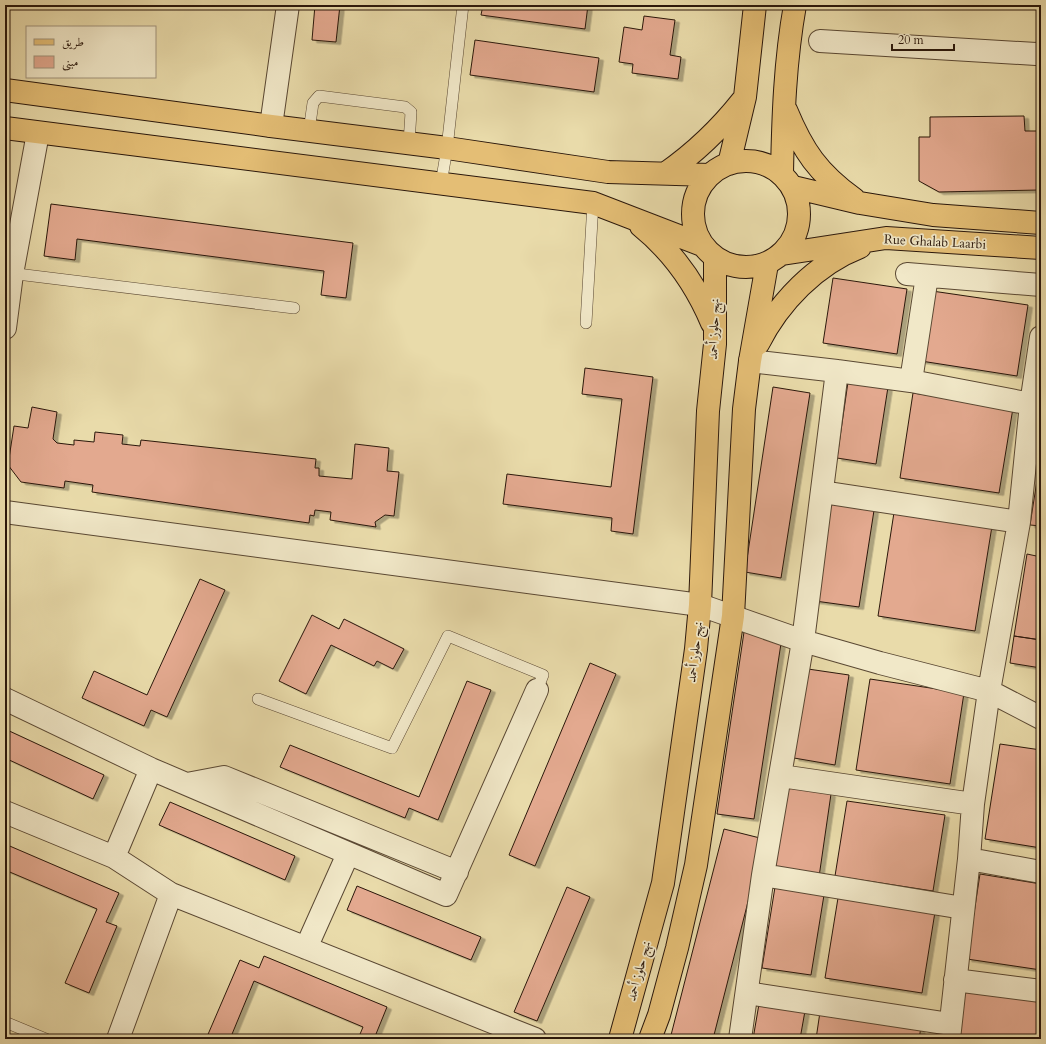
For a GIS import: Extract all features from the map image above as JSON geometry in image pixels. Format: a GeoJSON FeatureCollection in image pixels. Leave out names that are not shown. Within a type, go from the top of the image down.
{"type":"FeatureCollection","features":[{"type":"Feature","properties":{"kind":"main road"},"geometry":{"type":"LineString","coordinates":[[729,164],[745,97],[755,5]]}},
{"type":"Feature","properties":{"kind":"main road"},"geometry":{"type":"LineString","coordinates":[[5,128],[593,203],[629,216],[709,251],[732,265],[749,268],[775,259],[794,240],[800,223],[799,204],[787,180],[784,105],[789,38],[795,5]]}},
{"type":"Feature","properties":{"kind":"main road"},"geometry":{"type":"LineString","coordinates":[[5,90],[447,148],[608,172],[710,175]]}},
{"type":"Feature","properties":{"kind":"main road"},"geometry":{"type":"LineString","coordinates":[[666,173],[709,139],[728,119],[745,97]]}},
{"type":"Feature","properties":{"kind":"main road"},"geometry":{"type":"LineString","coordinates":[[784,105],[796,134],[812,161],[834,184],[860,203]]}},
{"type":"Feature","properties":{"kind":"main road"},"geometry":{"type":"LineString","coordinates":[[709,251],[695,231],[693,216],[694,201],[700,187],[710,175],[719,168],[747,160],[766,164],[787,180]]}},
{"type":"Feature","properties":{"kind":"main road","name":"Rue Ghalab Laarbi"},"geometry":{"type":"LineString","coordinates":[[787,180],[860,203],[953,217],[1041,223]]}},
{"type":"Feature","properties":{"kind":"main road"},"geometry":{"type":"LineString","coordinates":[[629,216],[651,234],[671,254],[688,276],[714,327]]}},
{"type":"Feature","properties":{"kind":"main road"},"geometry":{"type":"LineString","coordinates":[[750,361],[766,327],[790,297],[801,286],[818,271],[850,251],[886,238]]}},
{"type":"Feature","properties":{"kind":"main road","name":"Rue Ghalab Laarbi"},"geometry":{"type":"LineString","coordinates":[[775,259],[886,238],[1041,248]]}},
{"type":"Feature","properties":{"kind":"main road","name":"نهج حلوز أحمد"},"geometry":{"type":"LineString","coordinates":[[620,1039],[663,883],[695,657],[700,605],[708,411],[714,344],[709,251]]}},
{"type":"Feature","properties":{"kind":"main road"},"geometry":{"type":"LineString","coordinates":[[650,1039],[659,1015],[677,948],[696,865],[733,616],[744,409],[750,361],[775,259]]}},
{"type":"Feature","properties":{"kind":"street"},"geometry":{"type":"LineString","coordinates":[[272,126],[288,5]]}},
{"type":"Feature","properties":{"kind":"street"},"geometry":{"type":"LineString","coordinates":[[820,41],[1041,53]]}},
{"type":"Feature","properties":{"kind":"street"},"geometry":{"type":"LineString","coordinates":[[5,328],[8,273],[38,133]]}},
{"type":"Feature","properties":{"kind":"street"},"geometry":{"type":"LineString","coordinates":[[911,382],[917,275],[1041,285]]}},
{"type":"Feature","properties":{"kind":"street"},"geometry":{"type":"LineString","coordinates":[[746,993],[950,1032],[969,859],[973,804],[989,691],[1019,522],[1031,404],[1041,337]]}},
{"type":"Feature","properties":{"kind":"street"},"geometry":{"type":"LineString","coordinates":[[750,361],[837,370],[1031,404]]}},
{"type":"Feature","properties":{"kind":"street"},"geometry":{"type":"LineString","coordinates":[[740,1039],[763,875],[803,641],[837,370]]}},
{"type":"Feature","properties":{"kind":"street"},"geometry":{"type":"LineString","coordinates":[[822,492],[1019,522]]}},
{"type":"Feature","properties":{"kind":"street"},"geometry":{"type":"LineString","coordinates":[[5,512],[700,605],[803,641],[880,663],[989,691],[1041,718]]}},
{"type":"Feature","properties":{"kind":"street"},"geometry":{"type":"LineString","coordinates":[[5,699],[151,769],[446,895],[537,690]]}},
{"type":"Feature","properties":{"kind":"street"},"geometry":{"type":"LineString","coordinates":[[114,857],[151,769]]}},
{"type":"Feature","properties":{"kind":"street"},"geometry":{"type":"LineString","coordinates":[[781,776],[973,804]]}},
{"type":"Feature","properties":{"kind":"street"},"geometry":{"type":"LineString","coordinates":[[187,784],[224,777],[457,872]]}},
{"type":"Feature","properties":{"kind":"street"},"geometry":{"type":"LineString","coordinates":[[5,812],[114,857],[171,894],[534,1039]]}},
{"type":"Feature","properties":{"kind":"street"},"geometry":{"type":"LineString","coordinates":[[306,948],[348,854]]}},
{"type":"Feature","properties":{"kind":"street"},"geometry":{"type":"LineString","coordinates":[[969,859],[1041,872]]}},
{"type":"Feature","properties":{"kind":"street"},"geometry":{"type":"LineString","coordinates":[[763,875],[963,908]]}},
{"type":"Feature","properties":{"kind":"street"},"geometry":{"type":"LineString","coordinates":[[118,1039],[171,894]]}},
{"type":"Feature","properties":{"kind":"street"},"geometry":{"type":"LineString","coordinates":[[955,980],[1041,991]]}},
{"type":"Feature","properties":{"kind":"lane"},"geometry":{"type":"LineString","coordinates":[[442,184],[463,5]]}},
{"type":"Feature","properties":{"kind":"lane"},"geometry":{"type":"LineString","coordinates":[[309,131],[313,103],[319,96],[405,107],[411,112],[409,144]]}},
{"type":"Feature","properties":{"kind":"lane"},"geometry":{"type":"LineString","coordinates":[[586,322],[593,203]]}},
{"type":"Feature","properties":{"kind":"lane"},"geometry":{"type":"LineString","coordinates":[[8,273],[294,308]]}},
{"type":"Feature","properties":{"kind":"lane"},"geometry":{"type":"LineString","coordinates":[[258,699],[392,748],[448,636],[543,675],[537,690]]}},
{"type":"Feature","properties":{"kind":"lane"},"geometry":{"type":"LineString","coordinates":[[5,1022],[46,1039]]}},
{"type":"Feature","properties":{"kind":"building"},"geometry":{"type":"Polygon","coordinates":[[[315,5],[340,5],[336,42],[312,40],[315,5]]]}},
{"type":"Feature","properties":{"kind":"building"},"geometry":{"type":"Polygon","coordinates":[[[483,5],[588,5],[585,29],[481,15],[483,5]]]}},
{"type":"Feature","properties":{"kind":"building"},"geometry":{"type":"Polygon","coordinates":[[[644,16],[675,20],[670,55],[681,57],[678,79],[632,73],[633,64],[619,62],[624,27],[642,30],[644,16]]]}},
{"type":"Feature","properties":{"kind":"building"},"geometry":{"type":"Polygon","coordinates":[[[475,40],[599,58],[594,92],[470,75],[475,40]]]}},
{"type":"Feature","properties":{"kind":"building"},"geometry":{"type":"Polygon","coordinates":[[[1024,116],[1025,131],[1041,131],[1041,143],[1038,143],[1039,190],[939,192],[919,181],[919,137],[930,137],[930,117],[1024,116]]]}},
{"type":"Feature","properties":{"kind":"building"},"geometry":{"type":"Polygon","coordinates":[[[51,204],[353,243],[346,298],[321,295],[324,271],[77,239],[75,260],[44,256],[51,204]]]}},
{"type":"Feature","properties":{"kind":"building"},"geometry":{"type":"Polygon","coordinates":[[[833,278],[907,289],[897,354],[823,343],[833,278]]]}},
{"type":"Feature","properties":{"kind":"building"},"geometry":{"type":"Polygon","coordinates":[[[932,291],[1028,305],[1017,376],[921,361],[932,291]]]}},
{"type":"Feature","properties":{"kind":"building"},"geometry":{"type":"Polygon","coordinates":[[[585,368],[653,377],[633,534],[611,531],[612,518],[503,504],[507,474],[611,487],[622,399],[582,394],[585,368]]]}},
{"type":"Feature","properties":{"kind":"building"},"geometry":{"type":"Polygon","coordinates":[[[848,382],[888,387],[876,464],[837,458],[848,382]]]}},
{"type":"Feature","properties":{"kind":"building"},"geometry":{"type":"Polygon","coordinates":[[[773,387],[810,393],[781,578],[745,572],[773,387]]]}},
{"type":"Feature","properties":{"kind":"building"},"geometry":{"type":"Polygon","coordinates":[[[913,393],[1013,408],[999,493],[900,478],[913,393]]]}},
{"type":"Feature","properties":{"kind":"building"},"geometry":{"type":"Polygon","coordinates":[[[32,407],[57,412],[53,439],[57,443],[74,445],[74,440],[94,442],[95,432],[123,435],[122,444],[140,446],[141,440],[316,459],[315,468],[319,468],[319,476],[352,479],[355,444],[389,448],[387,471],[399,472],[394,516],[385,515],[375,522],[376,527],[330,520],[331,512],[315,510],[314,516],[310,515],[309,523],[92,492],[93,485],[65,481],[64,488],[21,482],[8,465],[14,426],[28,428],[32,407]]]}},
{"type":"Feature","properties":{"kind":"building"},"geometry":{"type":"Polygon","coordinates":[[[1041,455],[1041,526],[1030,525],[1041,455]]]}},
{"type":"Feature","properties":{"kind":"building"},"geometry":{"type":"Polygon","coordinates":[[[831,497],[875,504],[859,607],[815,601],[831,497]]]}},
{"type":"Feature","properties":{"kind":"building"},"geometry":{"type":"Polygon","coordinates":[[[895,506],[993,520],[975,631],[878,616],[895,506]]]}},
{"type":"Feature","properties":{"kind":"building"},"geometry":{"type":"Polygon","coordinates":[[[1027,554],[1041,557],[1041,640],[1014,636],[1027,554]]]}},
{"type":"Feature","properties":{"kind":"building"},"geometry":{"type":"Polygon","coordinates":[[[200,579],[225,590],[167,717],[151,710],[144,726],[82,698],[94,671],[147,695],[200,579]]]}},
{"type":"Feature","properties":{"kind":"building"},"geometry":{"type":"Polygon","coordinates":[[[312,615],[339,629],[344,619],[404,649],[393,669],[377,661],[374,666],[331,645],[306,694],[279,681],[312,615]]]}},
{"type":"Feature","properties":{"kind":"building"},"geometry":{"type":"Polygon","coordinates":[[[744,632],[782,637],[754,819],[717,814],[744,632]]]}},
{"type":"Feature","properties":{"kind":"building"},"geometry":{"type":"Polygon","coordinates":[[[1014,636],[1041,640],[1041,668],[1010,663],[1014,636]]]}},
{"type":"Feature","properties":{"kind":"building"},"geometry":{"type":"Polygon","coordinates":[[[590,663],[616,674],[535,866],[509,855],[590,663]]]}},
{"type":"Feature","properties":{"kind":"building"},"geometry":{"type":"Polygon","coordinates":[[[808,669],[849,675],[835,765],[794,758],[808,669]]]}},
{"type":"Feature","properties":{"kind":"building"},"geometry":{"type":"Polygon","coordinates":[[[870,679],[964,693],[950,784],[856,770],[870,679]]]}},
{"type":"Feature","properties":{"kind":"building"},"geometry":{"type":"Polygon","coordinates":[[[467,681],[491,690],[438,820],[409,808],[405,818],[280,767],[290,745],[419,797],[467,681]]]}},
{"type":"Feature","properties":{"kind":"building"},"geometry":{"type":"Polygon","coordinates":[[[5,729],[104,775],[93,799],[5,758],[5,729]]]}},
{"type":"Feature","properties":{"kind":"building"},"geometry":{"type":"Polygon","coordinates":[[[1000,744],[1041,750],[1041,848],[985,839],[1000,744]]]}},
{"type":"Feature","properties":{"kind":"building"},"geometry":{"type":"Polygon","coordinates":[[[787,787],[831,794],[819,877],[775,871],[787,787]]]}},
{"type":"Feature","properties":{"kind":"building"},"geometry":{"type":"Polygon","coordinates":[[[847,801],[945,815],[933,891],[835,876],[847,801]]]}},
{"type":"Feature","properties":{"kind":"building"},"geometry":{"type":"Polygon","coordinates":[[[170,802],[295,856],[285,880],[159,825],[170,802]]]}},
{"type":"Feature","properties":{"kind":"building"},"geometry":{"type":"Polygon","coordinates":[[[724,829],[764,839],[713,1039],[670,1039],[724,829]]]}},
{"type":"Feature","properties":{"kind":"building"},"geometry":{"type":"Polygon","coordinates":[[[5,844],[119,893],[106,922],[117,926],[89,993],[65,983],[97,909],[5,870],[5,844]]]}},
{"type":"Feature","properties":{"kind":"building"},"geometry":{"type":"Polygon","coordinates":[[[980,874],[1041,884],[1041,970],[967,959],[980,874]]]}},
{"type":"Feature","properties":{"kind":"building"},"geometry":{"type":"Polygon","coordinates":[[[357,886],[481,937],[471,960],[347,910],[357,886]]]}},
{"type":"Feature","properties":{"kind":"building"},"geometry":{"type":"Polygon","coordinates":[[[567,887],[590,897],[537,1021],[514,1012],[567,887]]]}},
{"type":"Feature","properties":{"kind":"building"},"geometry":{"type":"Polygon","coordinates":[[[775,887],[824,895],[811,975],[762,968],[775,887]]]}},
{"type":"Feature","properties":{"kind":"building"},"geometry":{"type":"Polygon","coordinates":[[[838,898],[935,912],[922,993],[825,978],[838,898]]]}},
{"type":"Feature","properties":{"kind":"building"},"geometry":{"type":"Polygon","coordinates":[[[264,956],[387,1007],[376,1034],[388,1039],[358,1039],[363,1027],[254,981],[230,1039],[206,1039],[240,960],[259,968],[264,956]]]}},
{"type":"Feature","properties":{"kind":"building"},"geometry":{"type":"Polygon","coordinates":[[[965,988],[1041,999],[1041,1039],[957,1039],[965,988]]]}},
{"type":"Feature","properties":{"kind":"building"},"geometry":{"type":"Polygon","coordinates":[[[759,1004],[805,1011],[800,1039],[753,1039],[759,1004]]]}},
{"type":"Feature","properties":{"kind":"building"},"geometry":{"type":"Polygon","coordinates":[[[820,1012],[921,1027],[919,1039],[816,1039],[820,1012]]]}}]}
